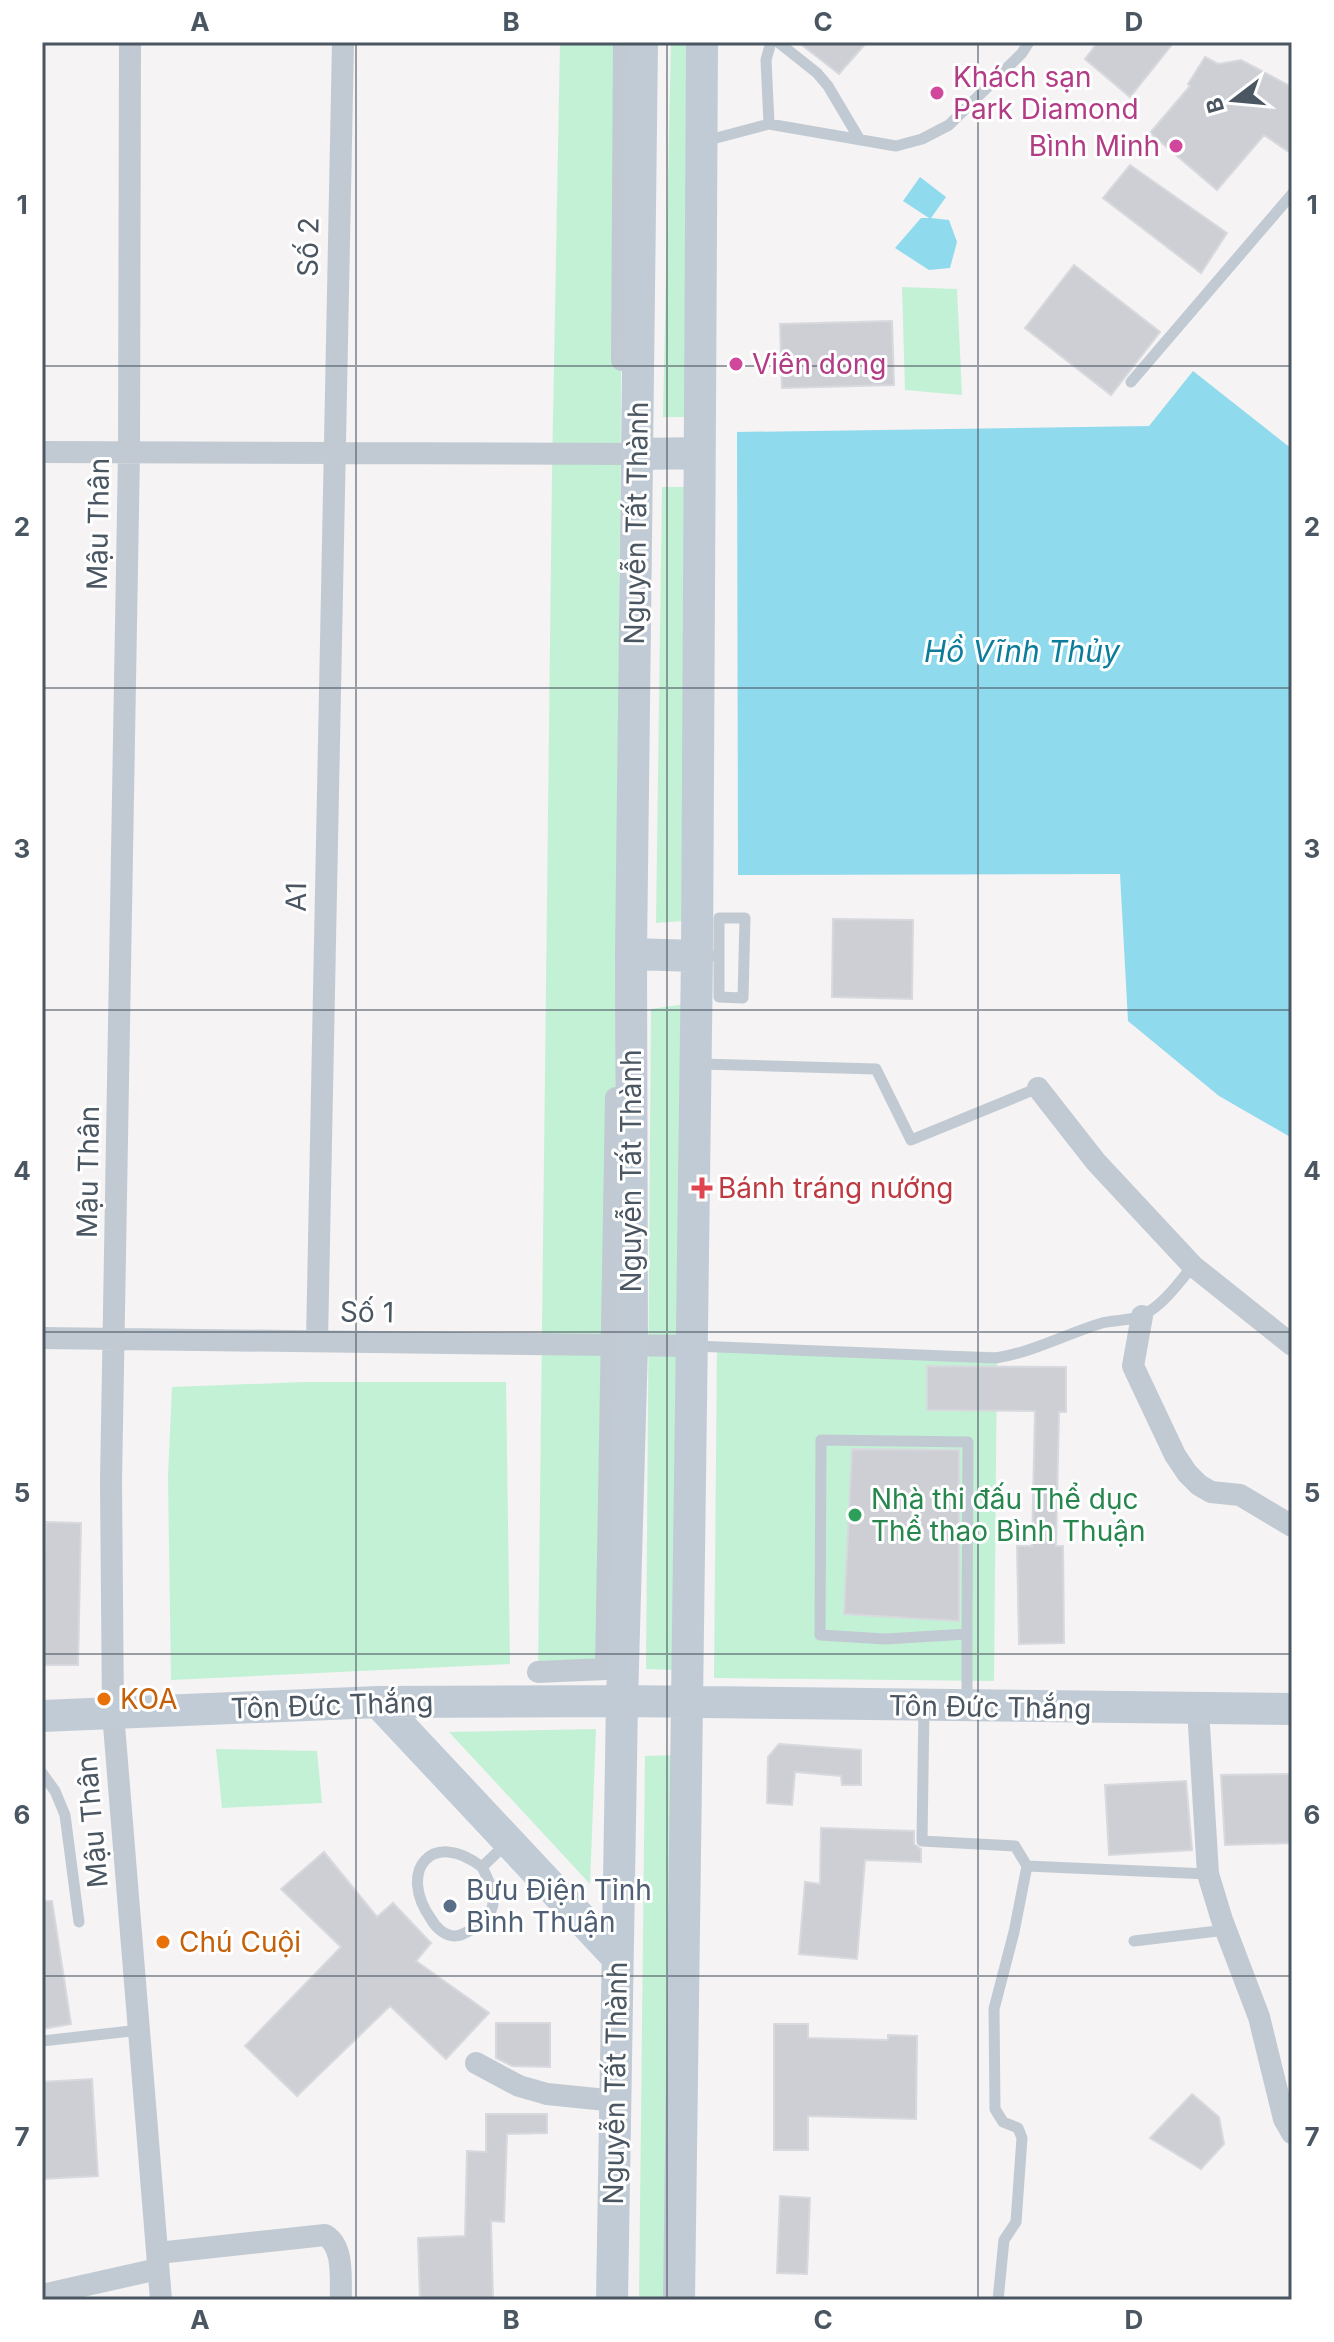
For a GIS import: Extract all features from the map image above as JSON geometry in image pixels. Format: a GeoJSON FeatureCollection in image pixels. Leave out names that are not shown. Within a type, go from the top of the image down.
{"type":"FeatureCollection","features":[{"type":"Feature","properties":{"kind":"street","name":"Mậu Thân"},"geometry":{"type":"LineString","coordinates":[[130,42],[129,453],[111,1482],[113,1713],[161,2300]]}},
{"type":"Feature","properties":{"kind":"street","name":"Số 2"},"geometry":{"type":"LineString","coordinates":[[334,453],[343,42]]}},
{"type":"Feature","properties":{"kind":"street"},"geometry":{"type":"LineString","coordinates":[[538,1672],[606,1669],[622,1345],[629,454],[624,42]]}},
{"type":"Feature","properties":{"kind":"street","name":"Nguyễn Tất Thành"},"geometry":{"type":"LineString","coordinates":[[612,2300],[622,1701],[622,1345],[631,954],[629,454],[642,42]]}},
{"type":"Feature","properties":{"kind":"street"},"geometry":{"type":"LineString","coordinates":[[679,2300],[695,1064],[708,956],[699,453],[702,42]]}},
{"type":"Feature","properties":{"kind":"street"},"geometry":{"type":"LineString","coordinates":[[42,452],[699,453]]}},
{"type":"Feature","properties":{"kind":"street","name":"A1"},"geometry":{"type":"LineString","coordinates":[[317,1341],[334,453]]}},
{"type":"Feature","properties":{"kind":"street"},"geometry":{"type":"LineString","coordinates":[[631,954],[708,956]]}},
{"type":"Feature","properties":{"kind":"street"},"geometry":{"type":"LineString","coordinates":[[1038,1088],[1096,1162],[1193,1266],[1292,1345]]}},
{"type":"Feature","properties":{"kind":"street"},"geometry":{"type":"LineString","coordinates":[[1142,1316],[1133,1366],[1175,1455],[1187,1473],[1211,1492],[1240,1495],[1292,1526]]}},
{"type":"Feature","properties":{"kind":"street","name":"Số 1"},"geometry":{"type":"LineString","coordinates":[[42,1338],[692,1346]]}},
{"type":"Feature","properties":{"kind":"street","name":"Tôn Đức Thắng"},"geometry":{"type":"LineString","coordinates":[[42,1716],[378,1702],[622,1701],[1292,1709]]}},
{"type":"Feature","properties":{"kind":"street"},"geometry":{"type":"LineString","coordinates":[[378,1702],[616,1956]]}},
{"type":"Feature","properties":{"kind":"street"},"geometry":{"type":"LineString","coordinates":[[1198,1709],[1208,1874],[1259,2017],[1284,2119],[1292,2133]]}},
{"type":"Feature","properties":{"kind":"street"},"geometry":{"type":"LineString","coordinates":[[476,2063],[519,2086],[547,2094],[616,2101]]}},
{"type":"Feature","properties":{"kind":"street"},"geometry":{"type":"LineString","coordinates":[[42,2295],[158,2261],[325,2235],[338,2248],[341,2300]]}},
{"type":"Feature","properties":{"kind":"lane"},"geometry":{"type":"LineString","coordinates":[[769,124],[766,60],[771,42]]}},
{"type":"Feature","properties":{"kind":"lane"},"geometry":{"type":"LineString","coordinates":[[778,42],[817,73],[828,86],[860,140]]}},
{"type":"Feature","properties":{"kind":"lane"},"geometry":{"type":"LineString","coordinates":[[701,142],[769,124],[896,146],[922,139],[949,125],[1022,53],[1029,42]]}},
{"type":"Feature","properties":{"kind":"lane"},"geometry":{"type":"LineString","coordinates":[[1131,382],[1292,194]]}},
{"type":"Feature","properties":{"kind":"lane"},"geometry":{"type":"LineString","coordinates":[[719,918],[745,918],[743,998],[719,997],[708,956],[719,918]]}},
{"type":"Feature","properties":{"kind":"lane"},"geometry":{"type":"LineString","coordinates":[[695,1064],[876,1069],[911,1140],[1038,1088]]}},
{"type":"Feature","properties":{"kind":"lane"},"geometry":{"type":"LineString","coordinates":[[692,1346],[996,1358],[1034,1350],[1091,1326],[1142,1316],[1159,1305],[1193,1266]]}},
{"type":"Feature","properties":{"kind":"lane"},"geometry":{"type":"LineString","coordinates":[[967,1634],[885,1639],[820,1635],[821,1440],[968,1442],[967,1706]]}},
{"type":"Feature","properties":{"kind":"lane"},"geometry":{"type":"LineString","coordinates":[[924,1706],[922,1841],[1015,1846],[1027,1866],[994,2009],[995,2109],[1003,2122],[1018,2128],[1022,2138],[1016,2222],[1004,2240],[998,2300]]}},
{"type":"Feature","properties":{"kind":"lane"},"geometry":{"type":"LineString","coordinates":[[42,1773],[55,1791],[65,1815],[79,1922]]}},
{"type":"Feature","properties":{"kind":"lane"},"geometry":{"type":"LineString","coordinates":[[482,1867],[509,1841]]}},
{"type":"Feature","properties":{"kind":"lane"},"geometry":{"type":"LineString","coordinates":[[451,1851],[470,1858],[482,1867],[493,1893],[493,1908],[488,1918],[462,1935],[452,1936],[441,1931],[422,1907],[416,1885],[419,1865],[427,1856],[451,1851]]}},
{"type":"Feature","properties":{"kind":"lane"},"geometry":{"type":"LineString","coordinates":[[1027,1866],[1208,1874]]}},
{"type":"Feature","properties":{"kind":"lane"},"geometry":{"type":"LineString","coordinates":[[1134,1941],[1226,1930]]}},
{"type":"Feature","properties":{"kind":"lane"},"geometry":{"type":"LineString","coordinates":[[42,2041],[140,2030]]}},
{"type":"Feature","properties":{"kind":"green space"},"geometry":{"type":"Polygon","coordinates":[[[560,42],[624,42],[613,1352],[606,1669],[538,1672],[552,473],[560,42]]]}},
{"type":"Feature","properties":{"kind":"green space"},"geometry":{"type":"Polygon","coordinates":[[[671,42],[699,42],[693,417],[663,417],[671,42]]]}},
{"type":"Feature","properties":{"kind":"green space"},"geometry":{"type":"Polygon","coordinates":[[[902,287],[957,289],[962,395],[905,390],[902,287]]]}},
{"type":"Feature","properties":{"kind":"green space"},"geometry":{"type":"Polygon","coordinates":[[[662,487],[695,487],[682,921],[656,923],[662,487]]]}},
{"type":"Feature","properties":{"kind":"green space"},"geometry":{"type":"Polygon","coordinates":[[[686,1004],[675,1670],[646,1669],[651,1009],[686,1004]]]}},
{"type":"Feature","properties":{"kind":"green space","name":"Nhà thi đấu Thể dục Thể thao Bình Thuận"},"geometry":{"type":"Polygon","coordinates":[[[717,1349],[997,1352],[994,1681],[714,1678],[717,1349]]]}},
{"type":"Feature","properties":{"kind":"green space"},"geometry":{"type":"Polygon","coordinates":[[[305,1382],[506,1382],[510,1664],[171,1680],[168,1477],[172,1387],[305,1382]]]}},
{"type":"Feature","properties":{"kind":"green space"},"geometry":{"type":"Polygon","coordinates":[[[596,1729],[590,1884],[449,1732],[596,1729]]]}},
{"type":"Feature","properties":{"kind":"green space"},"geometry":{"type":"Polygon","coordinates":[[[216,1749],[317,1751],[322,1803],[222,1808],[216,1749]]]}},
{"type":"Feature","properties":{"kind":"green space"},"geometry":{"type":"Polygon","coordinates":[[[675,1755],[670,2300],[639,2300],[645,1756],[675,1755]]]}},
{"type":"Feature","properties":{"kind":"water"},"geometry":{"type":"Polygon","coordinates":[[[920,177],[946,197],[931,218],[949,220],[957,242],[950,268],[929,270],[895,248],[921,218],[929,218],[903,201],[920,177]]]}},
{"type":"Feature","properties":{"kind":"water","name":"Hồ Vĩnh Thủy"},"geometry":{"type":"Polygon","coordinates":[[[1193,371],[1292,449],[1292,1138],[1219,1096],[1128,1021],[1120,874],[738,875],[737,432],[1149,426],[1193,371]]]}},
{"type":"Feature","properties":{"kind":"building"},"geometry":{"type":"Polygon","coordinates":[[[798,42],[867,42],[839,74],[798,42]]]}},
{"type":"Feature","properties":{"kind":"building"},"geometry":{"type":"Polygon","coordinates":[[[1098,42],[1174,42],[1130,97],[1085,59],[1098,42]]]}},
{"type":"Feature","properties":{"kind":"building"},"geometry":{"type":"Polygon","coordinates":[[[1205,57],[1218,64],[1241,60],[1292,87],[1292,154],[1264,135],[1217,190],[1150,133],[1190,86],[1188,84],[1205,57]]]}},
{"type":"Feature","properties":{"kind":"building"},"geometry":{"type":"Polygon","coordinates":[[[1130,165],[1227,233],[1201,273],[1103,198],[1130,165]]]}},
{"type":"Feature","properties":{"kind":"building"},"geometry":{"type":"Polygon","coordinates":[[[1074,265],[1160,332],[1111,395],[1025,328],[1074,265]]]}},
{"type":"Feature","properties":{"kind":"building"},"geometry":{"type":"Polygon","coordinates":[[[892,321],[894,385],[782,388],[780,324],[892,321]]]}},
{"type":"Feature","properties":{"kind":"building"},"geometry":{"type":"Polygon","coordinates":[[[833,919],[913,920],[912,999],[832,997],[833,919]]]}},
{"type":"Feature","properties":{"kind":"building"},"geometry":{"type":"Polygon","coordinates":[[[927,1366],[1066,1367],[1066,1412],[1059,1412],[1056,1546],[1063,1546],[1064,1643],[1019,1644],[1017,1546],[1032,1546],[1035,1411],[927,1410],[927,1366]]]}},
{"type":"Feature","properties":{"kind":"building"},"geometry":{"type":"Polygon","coordinates":[[[852,1449],[959,1450],[959,1621],[844,1614],[852,1449]]]}},
{"type":"Feature","properties":{"kind":"building"},"geometry":{"type":"Polygon","coordinates":[[[46,1522],[81,1523],[78,1665],[42,1665],[46,1522]]]}},
{"type":"Feature","properties":{"kind":"building"},"geometry":{"type":"Polygon","coordinates":[[[779,1744],[861,1750],[861,1785],[842,1785],[841,1776],[795,1772],[792,1805],[767,1803],[768,1757],[779,1744]]]}},
{"type":"Feature","properties":{"kind":"building"},"geometry":{"type":"Polygon","coordinates":[[[1292,1774],[1292,1843],[1225,1845],[1221,1775],[1292,1774]]]}},
{"type":"Feature","properties":{"kind":"building"},"geometry":{"type":"Polygon","coordinates":[[[1186,1781],[1192,1850],[1109,1855],[1105,1785],[1186,1781]]]}},
{"type":"Feature","properties":{"kind":"building"},"geometry":{"type":"Polygon","coordinates":[[[821,1828],[914,1831],[914,1844],[921,1849],[921,1862],[865,1860],[857,1959],[799,1954],[805,1882],[820,1884],[821,1828]]]}},
{"type":"Feature","properties":{"kind":"building"},"geometry":{"type":"Polygon","coordinates":[[[324,1852],[377,1917],[393,1903],[431,1943],[416,1961],[489,2013],[446,2059],[390,2006],[297,2096],[245,2046],[341,1947],[281,1889],[324,1852]]]}},
{"type":"Feature","properties":{"kind":"building"},"geometry":{"type":"Polygon","coordinates":[[[42,1901],[52,1901],[71,2024],[42,2029],[42,1901]]]}},
{"type":"Feature","properties":{"kind":"building"},"geometry":{"type":"Polygon","coordinates":[[[496,2023],[550,2023],[550,2067],[512,2066],[496,2058],[496,2023]]]}},
{"type":"Feature","properties":{"kind":"building"},"geometry":{"type":"Polygon","coordinates":[[[774,2024],[808,2024],[808,2038],[888,2040],[888,2035],[917,2036],[916,2119],[808,2116],[808,2150],[774,2150],[774,2024]]]}},
{"type":"Feature","properties":{"kind":"building"},"geometry":{"type":"Polygon","coordinates":[[[92,2079],[98,2176],[42,2179],[42,2082],[92,2079]]]}},
{"type":"Feature","properties":{"kind":"building"},"geometry":{"type":"Polygon","coordinates":[[[1192,2094],[1219,2117],[1224,2144],[1201,2169],[1150,2138],[1192,2094]]]}},
{"type":"Feature","properties":{"kind":"building"},"geometry":{"type":"Polygon","coordinates":[[[486,2114],[547,2114],[547,2133],[507,2134],[504,2222],[491,2221],[493,2298],[420,2300],[418,2238],[465,2236],[467,2151],[486,2152],[486,2114]]]}},
{"type":"Feature","properties":{"kind":"building"},"geometry":{"type":"Polygon","coordinates":[[[780,2196],[810,2198],[807,2274],[777,2273],[780,2196]]]}},
{"type":"Feature","properties":{"kind":"place","name":"Khách sạn Park Diamond"},"geometry":{"type":"Point","coordinates":[937,93]}},
{"type":"Feature","properties":{"kind":"place","name":"Bình Minh"},"geometry":{"type":"Point","coordinates":[1176,146]}},
{"type":"Feature","properties":{"kind":"place","name":"Viên dong"},"geometry":{"type":"Point","coordinates":[736,364]}},
{"type":"Feature","properties":{"kind":"place","name":"Bánh tráng nướng"},"geometry":{"type":"Point","coordinates":[702,1188]}},
{"type":"Feature","properties":{"kind":"place","name":"Nhà thi đấu Thể dục Thể thao Bình Thuận"},"geometry":{"type":"Point","coordinates":[855,1515]}},
{"type":"Feature","properties":{"kind":"place","name":"KOA"},"geometry":{"type":"Point","coordinates":[104,1699]}},
{"type":"Feature","properties":{"kind":"place","name":"Bưu Điện Tỉnh Bình Thuận"},"geometry":{"type":"Point","coordinates":[450,1906]}},
{"type":"Feature","properties":{"kind":"place","name":"Chú Cuội"},"geometry":{"type":"Point","coordinates":[163,1942]}}]}
